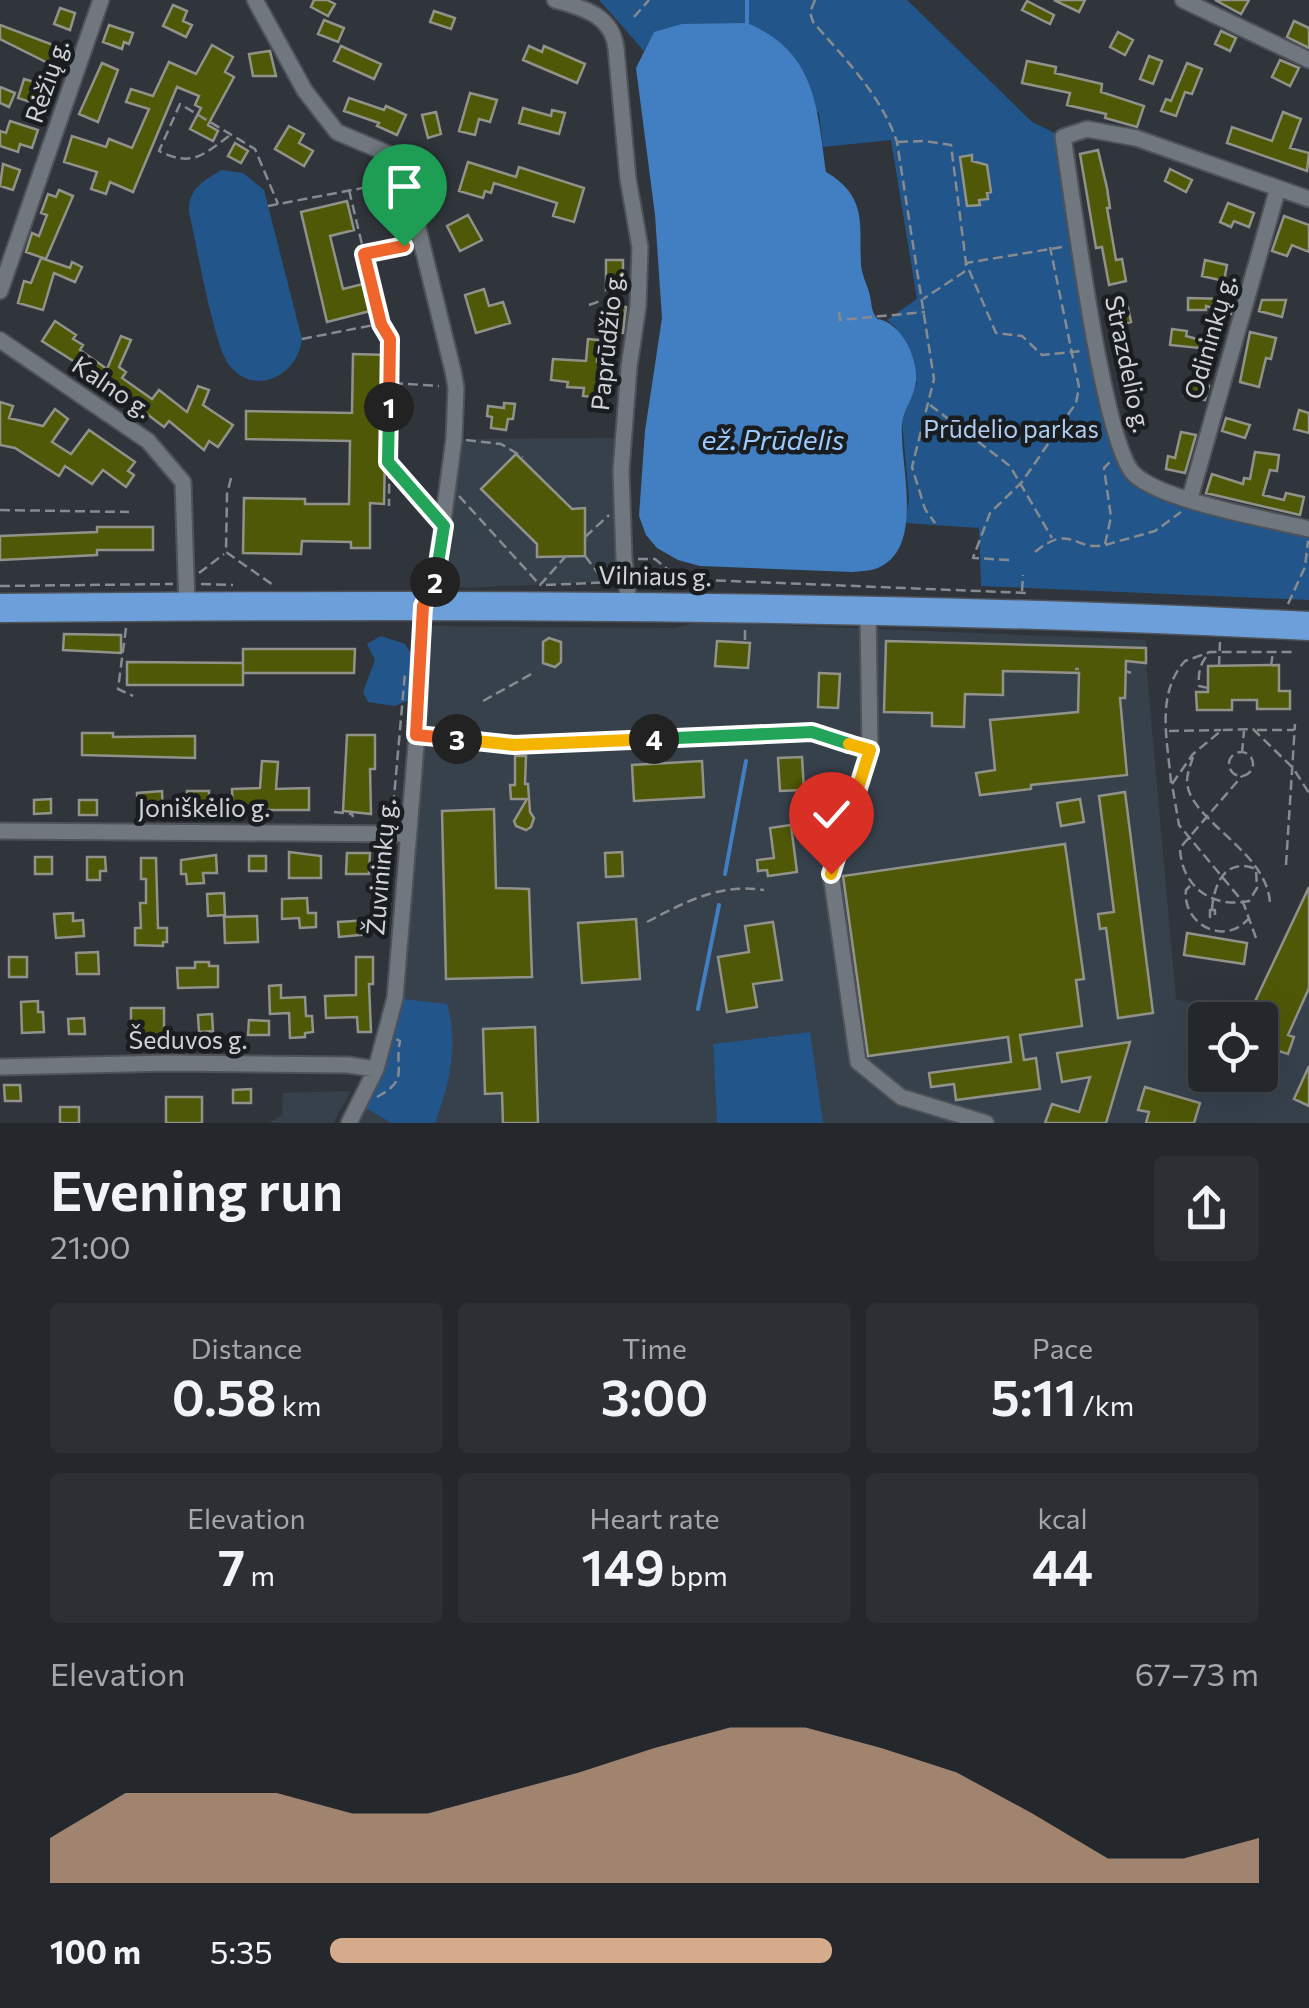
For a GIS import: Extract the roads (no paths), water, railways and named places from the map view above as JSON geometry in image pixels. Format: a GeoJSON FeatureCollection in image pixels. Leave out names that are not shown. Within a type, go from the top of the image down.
{"type":"FeatureCollection","features":[{"type":"Feature","properties":{"kind":"highway","name":"Vilniaus g."},"geometry":{"type":"LineString","coordinates":[[0,608],[629,604],[1309,626]]}},
{"type":"Feature","properties":{"kind":"street","name":"Rėžių g."},"geometry":{"type":"LineString","coordinates":[[0,291],[101,0]]}},
{"type":"Feature","properties":{"kind":"street","name":"Žuvininkų g."},"geometry":{"type":"LineString","coordinates":[[255,0],[320,112],[337,132],[396,157],[408,180],[456,388],[444,526],[434,589],[423,606],[395,998],[376,1069],[349,1123]]}},
{"type":"Feature","properties":{"kind":"street","name":"Paprūdžio g."},"geometry":{"type":"LineString","coordinates":[[555,0],[602,18],[611,30],[616,48],[628,179],[640,247],[638,306],[622,438],[621,504],[629,604]]}},
{"type":"Feature","properties":{"kind":"street"},"geometry":{"type":"LineString","coordinates":[[1183,0],[1309,60]]}},
{"type":"Feature","properties":{"kind":"street","name":"Strazdelio g."},"geometry":{"type":"LineString","coordinates":[[1278,188],[1136,138],[1086,128],[1064,137],[1097,348],[1121,452],[1133,473],[1156,488],[1309,532]]}},
{"type":"Feature","properties":{"kind":"street"},"geometry":{"type":"LineString","coordinates":[[1278,188],[1309,199]]}},
{"type":"Feature","properties":{"kind":"street","name":"Odininkų g."},"geometry":{"type":"LineString","coordinates":[[1190,498],[1278,188]]}},
{"type":"Feature","properties":{"kind":"street","name":"Kalno g."},"geometry":{"type":"LineString","coordinates":[[0,340],[148,441],[183,482],[187,607]]}},
{"type":"Feature","properties":{"kind":"street"},"geometry":{"type":"LineString","coordinates":[[868,610],[870,750],[831,874],[858,1062],[901,1098],[986,1123]]}},
{"type":"Feature","properties":{"kind":"street"},"geometry":{"type":"LineString","coordinates":[[416,735],[514,745],[812,732],[870,750]]}},
{"type":"Feature","properties":{"kind":"street","name":"Joniškėlio g."},"geometry":{"type":"LineString","coordinates":[[0,832],[408,834]]}},
{"type":"Feature","properties":{"kind":"street","name":"Šeduvos g."},"geometry":{"type":"LineString","coordinates":[[0,1067],[188,1063],[348,1065],[376,1069]]}},
{"type":"Feature","properties":{"kind":"water","name":"ež. Prūdelis"},"geometry":{"type":"Polygon","coordinates":[[[747,23],[787,49],[809,84],[820,125],[826,172],[849,191],[859,212],[861,265],[873,310],[877,319],[902,336],[915,367],[915,387],[902,424],[906,526],[891,559],[872,570],[700,566],[657,548],[646,535],[639,516],[645,431],[662,318],[655,215],[636,68],[654,32],[682,24],[747,23]]]}},
{"type":"Feature","properties":{"kind":"waterway"},"geometry":{"type":"LineString","coordinates":[[747,0],[747,23]]}},
{"type":"Feature","properties":{"kind":"waterway"},"geometry":{"type":"LineString","coordinates":[[725,874],[746,761]]}},
{"type":"Feature","properties":{"kind":"waterway"},"geometry":{"type":"LineString","coordinates":[[698,1009],[719,905]]}},
{"type":"Feature","properties":{"kind":"park label","name":"Prūdelio parkas"},"geometry":{"type":"Point","coordinates":[1011,429]}}]}
